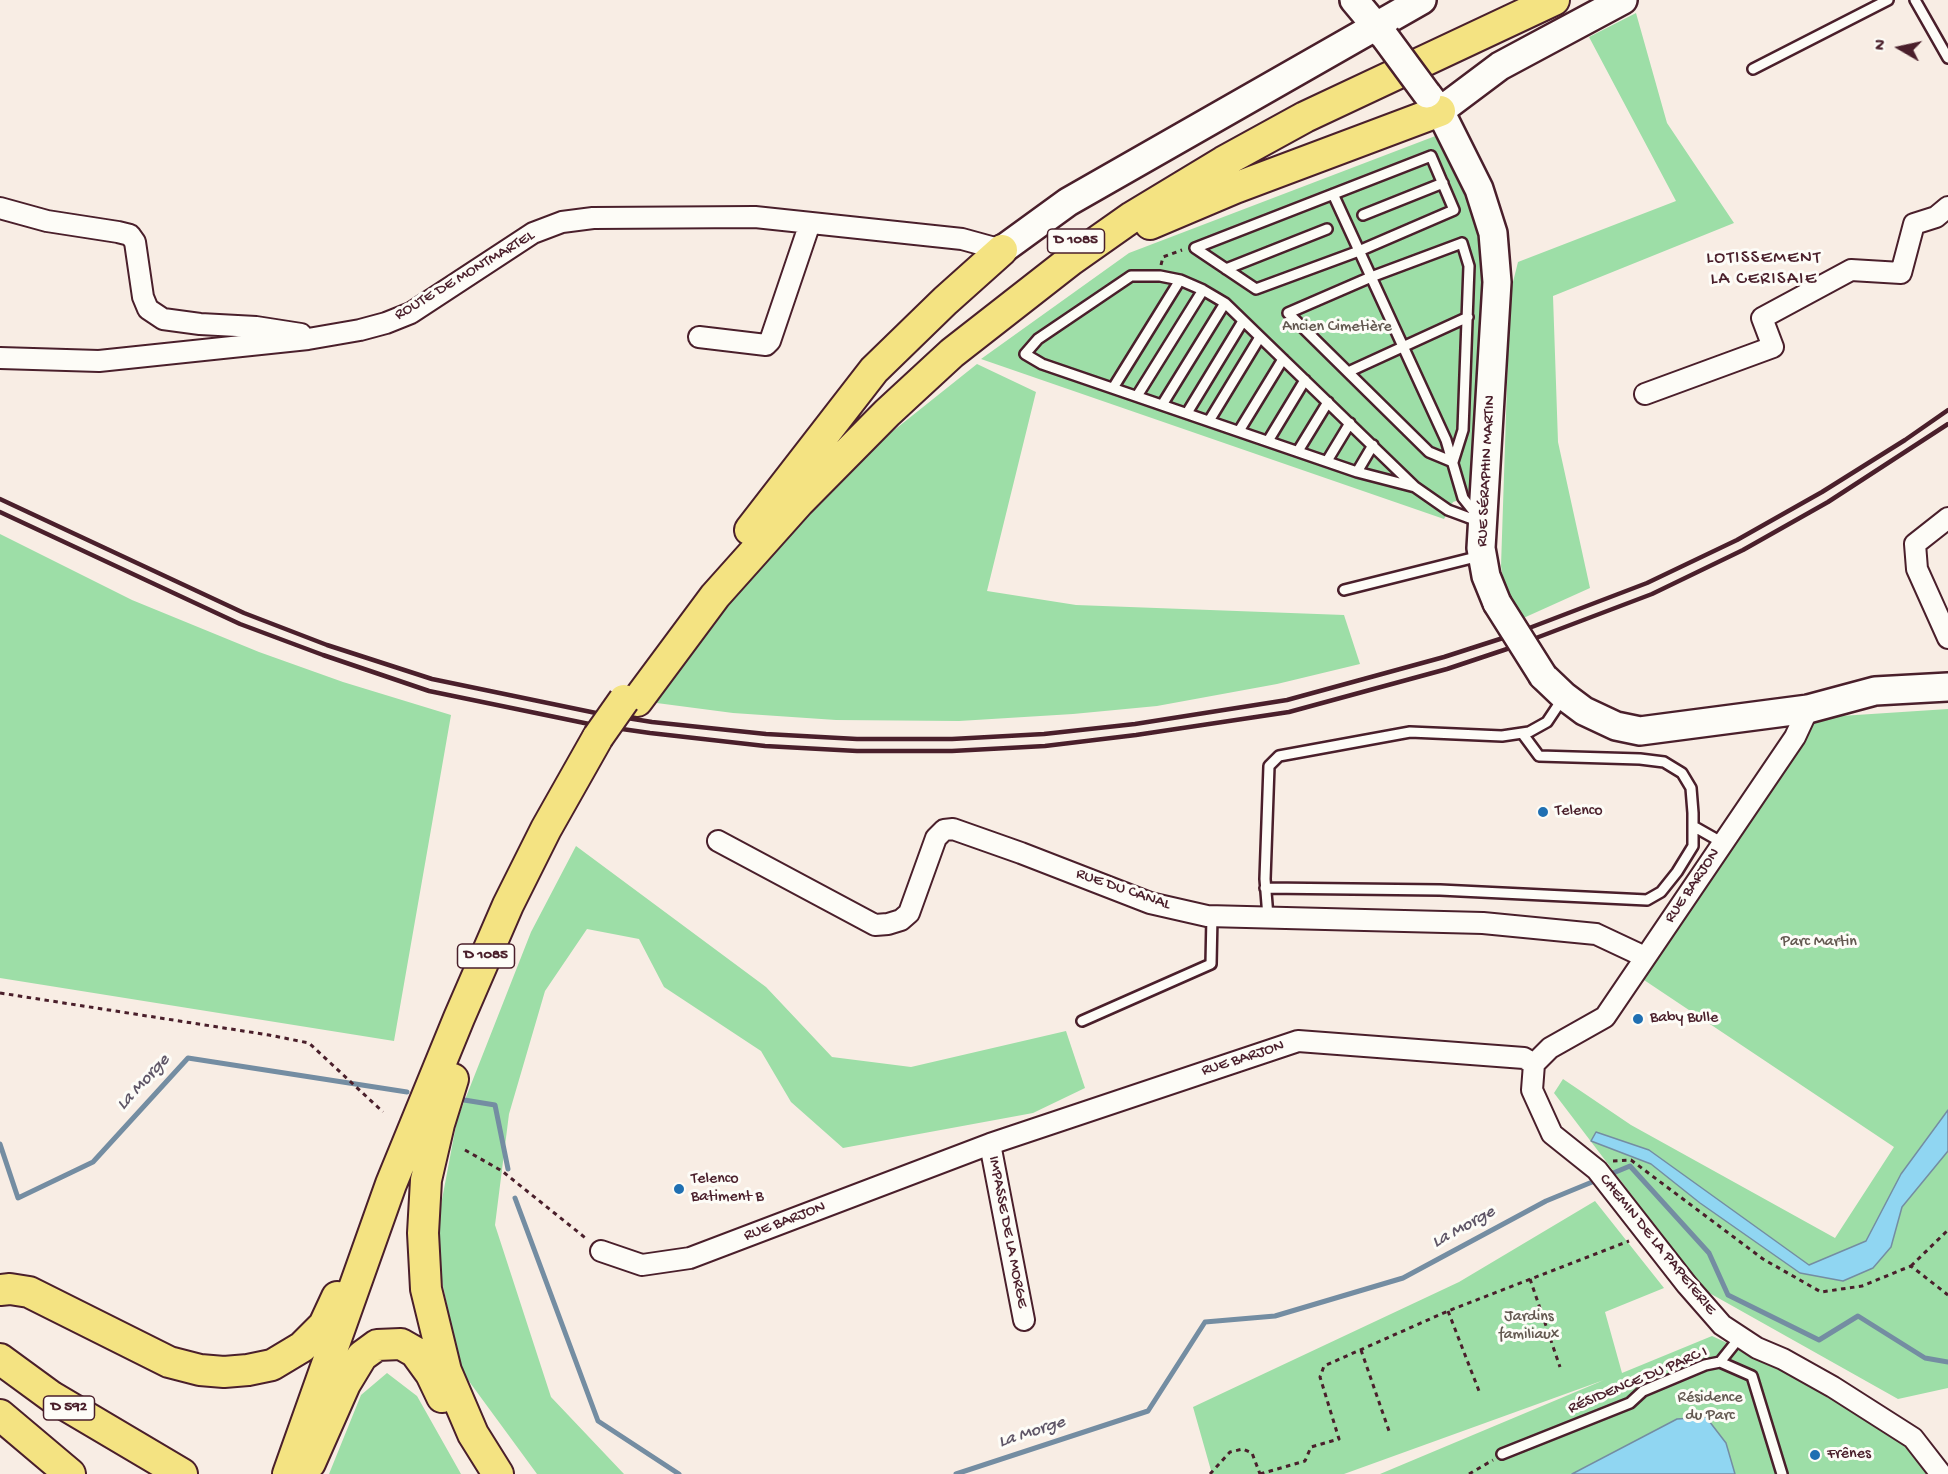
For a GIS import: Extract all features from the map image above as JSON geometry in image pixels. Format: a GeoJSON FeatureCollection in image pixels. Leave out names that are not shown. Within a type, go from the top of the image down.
{"type":"FeatureCollection","features":[{"type":"Feature","properties":{"kind":"main road","name":"D 1085"},"geometry":{"type":"LineString","coordinates":[[288,1474],[391,1184],[459,1017],[508,905],[546,829],[705,588],[789,494],[878,404],[927,358],[1019,282],[1125,206],[1216,150],[1300,105],[1524,0]]}},
{"type":"Feature","properties":{"kind":"main road","name":"D 1085"},"geometry":{"type":"LineString","coordinates":[[631,700],[715,596],[799,502],[887,413],[952,353],[1079,254],[1132,217],[1223,162],[1305,117],[1554,0]]}},
{"type":"Feature","properties":{"kind":"main road"},"geometry":{"type":"LineString","coordinates":[[952,353],[1077,266],[1155,221],[1433,102]]}},
{"type":"Feature","properties":{"kind":"main road"},"geometry":{"type":"LineString","coordinates":[[705,588],[874,370],[1002,250]]}},
{"type":"Feature","properties":{"kind":"main road","name":"D 1085"},"geometry":{"type":"LineString","coordinates":[[303,1474],[429,1121],[519,911],[606,738]]}},
{"type":"Feature","properties":{"kind":"main road"},"geometry":{"type":"LineString","coordinates":[[472,1022],[439,1124],[426,1180],[423,1233],[426,1289],[446,1371],[473,1434],[498,1474]]}},
{"type":"Feature","properties":{"kind":"main road"},"geometry":{"type":"LineString","coordinates":[[3,1292],[29,1292],[169,1362],[200,1370],[224,1372],[272,1365],[302,1347],[324,1324],[391,1184]]}},
{"type":"Feature","properties":{"kind":"main road"},"geometry":{"type":"LineString","coordinates":[[303,1474],[345,1384],[362,1356],[377,1345],[392,1343],[402,1344],[415,1352],[431,1374],[464,1445],[482,1474]]}},
{"type":"Feature","properties":{"kind":"main road","name":"D 592"},"geometry":{"type":"LineString","coordinates":[[0,1359],[52,1397],[182,1474]]}},
{"type":"Feature","properties":{"kind":"main road"},"geometry":{"type":"LineString","coordinates":[[0,1415],[70,1474]]}},
{"type":"Feature","properties":{"kind":"street","name":"RUE SÉRAPHIN MARTIN"},"geometry":{"type":"LineString","coordinates":[[1354,0],[1381,31],[1433,102],[1479,189],[1493,233],[1497,282],[1481,548],[1486,576],[1497,603],[1543,676],[1584,711],[1616,726],[1640,731],[1808,709],[1875,691],[1948,687]]}},
{"type":"Feature","properties":{"kind":"street"},"geometry":{"type":"LineString","coordinates":[[1002,250],[1068,202],[1381,31],[1422,0]]}},
{"type":"Feature","properties":{"kind":"street"},"geometry":{"type":"LineString","coordinates":[[1433,102],[1623,0]]}},
{"type":"Feature","properties":{"kind":"street"},"geometry":{"type":"LineString","coordinates":[[1646,394],[1773,347],[1762,318],[1851,270],[1901,273],[1914,224],[1936,217],[1948,207]]}},
{"type":"Feature","properties":{"kind":"street"},"geometry":{"type":"LineString","coordinates":[[0,208],[47,221],[118,231],[130,235],[135,242],[142,297],[148,309],[163,319],[276,329],[295,332],[308,339]]}},
{"type":"Feature","properties":{"kind":"street","name":"ROUTE DE MONTMARTEL"},"geometry":{"type":"LineString","coordinates":[[0,358],[99,361],[308,339],[360,330],[411,313],[533,234],[562,222],[593,218],[754,217],[963,239],[1002,250]]}},
{"type":"Feature","properties":{"kind":"street"},"geometry":{"type":"LineString","coordinates":[[699,337],[766,345],[770,341],[810,223]]}},
{"type":"Feature","properties":{"kind":"street"},"geometry":{"type":"LineString","coordinates":[[1948,518],[1915,544],[1917,569],[1948,638]]}},
{"type":"Feature","properties":{"kind":"street","name":"RUE BARJON"},"geometry":{"type":"LineString","coordinates":[[601,1251],[642,1265],[690,1258],[990,1144],[1298,1041],[1524,1058],[1534,1064],[1550,1048],[1605,1017],[1795,737],[1808,709]]}},
{"type":"Feature","properties":{"kind":"street","name":"RUE DU CANAL"},"geometry":{"type":"LineString","coordinates":[[718,841],[875,925],[901,920],[909,913],[936,838],[944,830],[953,829],[1150,903],[1212,916],[1483,923],[1596,934],[1645,957]]}},
{"type":"Feature","properties":{"kind":"street","name":"CHEMIN DE LA PAPETERIE"},"geometry":{"type":"LineString","coordinates":[[1534,1064],[1532,1090],[1552,1134],[1599,1174],[1687,1285],[1722,1325],[1757,1348],[1784,1359],[1833,1387],[1913,1438],[1941,1474]]}},
{"type":"Feature","properties":{"kind":"street","name":"IMPASSE DE LA MORGE"},"geometry":{"type":"LineString","coordinates":[[990,1144],[1024,1320]]}},
{"type":"Feature","properties":{"kind":"lane"},"geometry":{"type":"LineString","coordinates":[[1753,69],[1888,0]]}},
{"type":"Feature","properties":{"kind":"lane"},"geometry":{"type":"LineString","coordinates":[[1914,0],[1948,58]]}},
{"type":"Feature","properties":{"kind":"lane"},"geometry":{"type":"LineString","coordinates":[[1431,156],[1454,210],[1359,251],[1256,289],[1195,248],[1431,156]]}},
{"type":"Feature","properties":{"kind":"lane"},"geometry":{"type":"LineString","coordinates":[[1363,215],[1443,183]]}},
{"type":"Feature","properties":{"kind":"lane"},"geometry":{"type":"LineString","coordinates":[[1333,195],[1446,440],[1463,498],[1483,523]]}},
{"type":"Feature","properties":{"kind":"lane"},"geometry":{"type":"LineString","coordinates":[[1226,269],[1327,229]]}},
{"type":"Feature","properties":{"kind":"lane"},"geometry":{"type":"LineString","coordinates":[[1462,243],[1469,266],[1463,430],[1453,462],[1429,452],[1288,313],[1371,277],[1462,243]]}},
{"type":"Feature","properties":{"kind":"lane"},"geometry":{"type":"LineString","coordinates":[[1415,487],[1357,472],[1042,364],[1025,354],[1038,339],[1131,276],[1160,276],[1179,280],[1225,303],[1415,487],[1448,510],[1483,523]]}},
{"type":"Feature","properties":{"kind":"lane"},"geometry":{"type":"LineString","coordinates":[[1113,388],[1179,280]]}},
{"type":"Feature","properties":{"kind":"lane"},"geometry":{"type":"LineString","coordinates":[[1137,396],[1203,290]]}},
{"type":"Feature","properties":{"kind":"lane"},"geometry":{"type":"LineString","coordinates":[[1162,405],[1225,303]]}},
{"type":"Feature","properties":{"kind":"lane"},"geometry":{"type":"LineString","coordinates":[[1348,372],[1467,317]]}},
{"type":"Feature","properties":{"kind":"lane"},"geometry":{"type":"LineString","coordinates":[[1187,413],[1243,321]]}},
{"type":"Feature","properties":{"kind":"lane"},"geometry":{"type":"LineString","coordinates":[[1209,421],[1260,337]]}},
{"type":"Feature","properties":{"kind":"lane"},"geometry":{"type":"LineString","coordinates":[[1239,431],[1283,359]]}},
{"type":"Feature","properties":{"kind":"lane"},"geometry":{"type":"LineString","coordinates":[[1268,441],[1305,380]]}},
{"type":"Feature","properties":{"kind":"lane"},"geometry":{"type":"LineString","coordinates":[[1298,451],[1328,402]]}},
{"type":"Feature","properties":{"kind":"lane"},"geometry":{"type":"LineString","coordinates":[[1328,461],[1350,423]]}},
{"type":"Feature","properties":{"kind":"lane"},"geometry":{"type":"LineString","coordinates":[[1357,472],[1373,446]]}},
{"type":"Feature","properties":{"kind":"lane"},"geometry":{"type":"LineString","coordinates":[[1344,590],[1483,555]]}},
{"type":"Feature","properties":{"kind":"lane"},"geometry":{"type":"LineString","coordinates":[[1268,917],[1265,888],[1269,766],[1279,756],[1410,732],[1502,736],[1529,732],[1547,722],[1564,696]]}},
{"type":"Feature","properties":{"kind":"lane"},"geometry":{"type":"LineString","coordinates":[[1265,888],[1440,890],[1647,900],[1661,892],[1693,846],[1691,788],[1682,773],[1665,762],[1539,756],[1522,733]]}},
{"type":"Feature","properties":{"kind":"lane"},"geometry":{"type":"LineString","coordinates":[[1693,826],[1723,843]]}},
{"type":"Feature","properties":{"kind":"lane"},"geometry":{"type":"LineString","coordinates":[[1082,1021],[1211,964],[1212,916]]}},
{"type":"Feature","properties":{"kind":"lane","name":"RÉSIDENCE DU PARC I"},"geometry":{"type":"LineString","coordinates":[[1720,1362],[1740,1337]]}},
{"type":"Feature","properties":{"kind":"lane","name":"RÉSIDENCE DU PARC I"},"geometry":{"type":"LineString","coordinates":[[1502,1454],[1630,1402],[1642,1391],[1705,1365],[1720,1362],[1752,1377],[1782,1474]]}},
{"type":"Feature","properties":{"kind":"path"},"geometry":{"type":"LineString","coordinates":[[1160,276],[1163,256],[1195,248]]}},
{"type":"Feature","properties":{"kind":"path"},"geometry":{"type":"LineString","coordinates":[[0,993],[309,1043],[383,1112]]}},
{"type":"Feature","properties":{"kind":"path"},"geometry":{"type":"LineString","coordinates":[[465,1150],[502,1171],[601,1251]]}},
{"type":"Feature","properties":{"kind":"path"},"geometry":{"type":"LineString","coordinates":[[1599,1174],[1618,1160],[1631,1160],[1763,1259],[1821,1292],[1862,1286],[1911,1266],[1948,1230]]}},
{"type":"Feature","properties":{"kind":"path"},"geometry":{"type":"LineString","coordinates":[[1210,1474],[1230,1452],[1243,1449],[1252,1453],[1260,1474],[1305,1461],[1311,1447],[1339,1439],[1320,1377],[1324,1366],[1448,1311],[1647,1234]]}},
{"type":"Feature","properties":{"kind":"path"},"geometry":{"type":"LineString","coordinates":[[1911,1266],[1948,1295]]}},
{"type":"Feature","properties":{"kind":"path"},"geometry":{"type":"LineString","coordinates":[[1530,1279],[1560,1367]]}},
{"type":"Feature","properties":{"kind":"path"},"geometry":{"type":"LineString","coordinates":[[1448,1311],[1479,1391]]}},
{"type":"Feature","properties":{"kind":"path"},"geometry":{"type":"LineString","coordinates":[[1361,1350],[1389,1431]]}},
{"type":"Feature","properties":{"kind":"path"},"geometry":{"type":"LineString","coordinates":[[1470,1474],[1502,1454]]}},
{"type":"Feature","properties":{"kind":"green space"},"geometry":{"type":"Polygon","coordinates":[[[1636,13],[1667,123],[1734,223],[1553,296],[1558,442],[1590,588],[1519,620],[1507,602],[1501,566],[1510,294],[1518,262],[1676,201],[1589,37],[1636,13]]]}},
{"type":"Feature","properties":{"kind":"green space","name":"Ancien Cimetière"},"geometry":{"type":"Polygon","coordinates":[[[1438,135],[1477,219],[1486,268],[1473,495],[1453,502],[1444,519],[981,359],[1129,253],[1438,135]]]}},
{"type":"Feature","properties":{"kind":"green space"},"geometry":{"type":"Polygon","coordinates":[[[977,364],[1036,392],[987,591],[1076,605],[1344,615],[1360,664],[1277,684],[1157,706],[959,721],[836,720],[733,713],[649,702],[698,638],[834,478],[977,364]]]}},
{"type":"Feature","properties":{"kind":"green space"},"geometry":{"type":"Polygon","coordinates":[[[0,534],[132,600],[259,652],[343,682],[451,715],[394,1041],[0,978],[0,534]]]}},
{"type":"Feature","properties":{"kind":"green space","name":"Parc Martin"},"geometry":{"type":"Polygon","coordinates":[[[1948,709],[1948,1388],[1898,1399],[1704,1290],[1554,1093],[1563,1079],[1631,1125],[1835,1238],[1894,1147],[1644,980],[1810,718],[1948,709]]]}},
{"type":"Feature","properties":{"kind":"green space"},"geometry":{"type":"Polygon","coordinates":[[[576,846],[766,987],[832,1057],[911,1067],[1066,1031],[1085,1088],[1033,1113],[843,1148],[791,1102],[761,1051],[664,987],[639,939],[587,929],[545,991],[509,1114],[495,1225],[551,1397],[624,1474],[537,1474],[460,1369],[434,1242],[457,1120],[531,932],[576,846]]]}},
{"type":"Feature","properties":{"kind":"green space"},"geometry":{"type":"Polygon","coordinates":[[[1595,1201],[1664,1288],[1605,1312],[1622,1373],[1712,1336],[1818,1385],[1909,1449],[1931,1474],[1380,1474],[1604,1380],[1344,1474],[1212,1474],[1193,1407],[1459,1282],[1595,1201]]]}},
{"type":"Feature","properties":{"kind":"green space"},"geometry":{"type":"Polygon","coordinates":[[[387,1373],[417,1396],[461,1474],[329,1474],[361,1395],[387,1373]]]}},
{"type":"Feature","properties":{"kind":"water"},"geometry":{"type":"Polygon","coordinates":[[[1948,1110],[1948,1151],[1902,1207],[1891,1247],[1873,1268],[1843,1281],[1800,1273],[1700,1203],[1651,1164],[1591,1141],[1596,1132],[1649,1150],[1809,1265],[1866,1241],[1901,1174],[1948,1110]]]}},
{"type":"Feature","properties":{"kind":"water"},"geometry":{"type":"Polygon","coordinates":[[[1706,1417],[1726,1443],[1735,1474],[1572,1474],[1677,1419],[1706,1417]]]}},
{"type":"Feature","properties":{"kind":"waterway","name":"La Morge"},"geometry":{"type":"LineString","coordinates":[[0,1144],[18,1198],[93,1162],[188,1058],[407,1092]]}},
{"type":"Feature","properties":{"kind":"waterway","name":"La Morge"},"geometry":{"type":"LineString","coordinates":[[458,1099],[495,1105],[508,1169]]}},
{"type":"Feature","properties":{"kind":"waterway","name":"La Morge"},"geometry":{"type":"LineString","coordinates":[[1606,1176],[1630,1166],[1709,1253],[1728,1295],[1819,1340],[1858,1316],[1925,1358],[1948,1362]]}},
{"type":"Feature","properties":{"kind":"waterway","name":"La Morge"},"geometry":{"type":"LineString","coordinates":[[956,1474],[1148,1411],[1205,1322],[1275,1316],[1403,1278],[1546,1201],[1597,1180]]}},
{"type":"Feature","properties":{"kind":"waterway","name":"La Morge"},"geometry":{"type":"LineString","coordinates":[[515,1198],[598,1421],[679,1474]]}},
{"type":"Feature","properties":{"kind":"railway"},"geometry":{"type":"LineString","coordinates":[[0,499],[244,613],[327,645],[432,679],[596,713],[652,722],[766,734],[857,739],[952,739],[1044,734],[1135,724],[1287,700],[1444,657],[1503,638],[1647,583],[1737,540],[1822,492],[1948,410]]}},
{"type":"Feature","properties":{"kind":"railway"},"geometry":{"type":"LineString","coordinates":[[0,512],[240,624],[429,691],[594,725],[650,733],[765,746],[857,751],[952,751],[1045,746],[1289,712],[1447,669],[1507,649],[1652,594],[1743,550],[1828,502],[1948,424]]}},
{"type":"Feature","properties":{"kind":"place","name":"Telenco"},"geometry":{"type":"Point","coordinates":[1543,812]}},
{"type":"Feature","properties":{"kind":"place","name":"Baby Bulle"},"geometry":{"type":"Point","coordinates":[1638,1019]}},
{"type":"Feature","properties":{"kind":"place","name":"Telenco Batiment B"},"geometry":{"type":"Point","coordinates":[679,1189]}},
{"type":"Feature","properties":{"kind":"place","name":"Frênes"},"geometry":{"type":"Point","coordinates":[1815,1455]}},
{"type":"Feature","properties":{"kind":"district","name":"LOTISSEMENT LA CERISAIE"},"geometry":{"type":"Point","coordinates":[1764,269]}},
{"type":"Feature","properties":{"kind":"park label","name":"Jardins familiaux"},"geometry":{"type":"Point","coordinates":[1529,1327]}},
{"type":"Feature","properties":{"kind":"park label","name":"Résidence du Parc"},"geometry":{"type":"Point","coordinates":[1710,1408]}}]}
